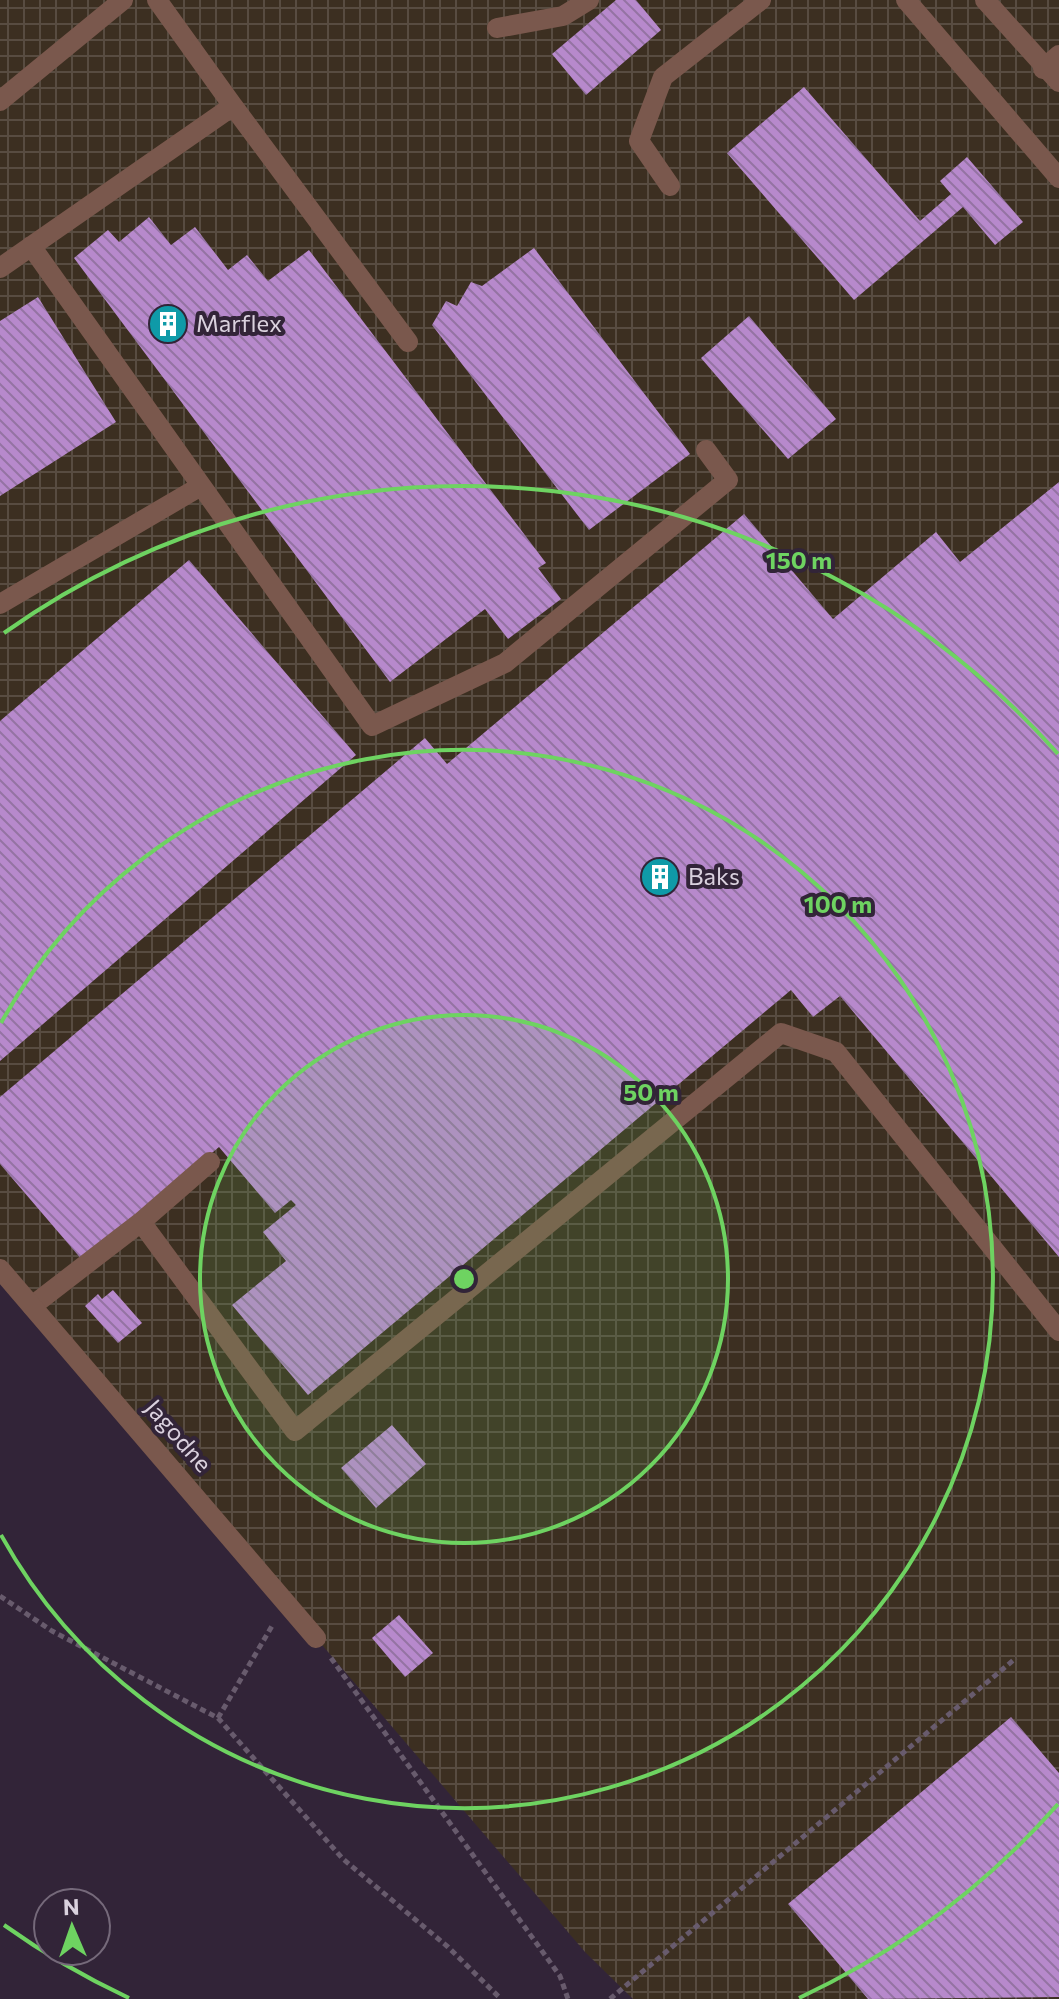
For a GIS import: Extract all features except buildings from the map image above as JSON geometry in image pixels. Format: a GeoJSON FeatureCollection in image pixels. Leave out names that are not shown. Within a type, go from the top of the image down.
{"type":"FeatureCollection","features":[{"type":"Feature","properties":{"kind":"street"},"geometry":{"type":"LineString","coordinates":[[0,101],[123,0]]}},
{"type":"Feature","properties":{"kind":"street"},"geometry":{"type":"LineString","coordinates":[[157,0],[408,342]]}},
{"type":"Feature","properties":{"kind":"street"},"geometry":{"type":"LineString","coordinates":[[497,28],[563,16],[589,0]]}},
{"type":"Feature","properties":{"kind":"street"},"geometry":{"type":"LineString","coordinates":[[670,186],[639,141],[663,77],[761,0]]}},
{"type":"Feature","properties":{"kind":"street"},"geometry":{"type":"LineString","coordinates":[[906,0],[1059,178]]}},
{"type":"Feature","properties":{"kind":"street"},"geometry":{"type":"LineString","coordinates":[[985,0],[1054,69]]}},
{"type":"Feature","properties":{"kind":"street"},"geometry":{"type":"LineString","coordinates":[[0,268],[233,106]]}},
{"type":"Feature","properties":{"kind":"street"},"geometry":{"type":"LineString","coordinates":[[31,246],[372,726],[505,663],[728,480],[706,450]]}},
{"type":"Feature","properties":{"kind":"street"},"geometry":{"type":"LineString","coordinates":[[0,604],[201,486]]}},
{"type":"Feature","properties":{"kind":"street"},"geometry":{"type":"LineString","coordinates":[[141,1222],[295,1431],[781,1033],[836,1052],[1059,1331]]}},
{"type":"Feature","properties":{"kind":"street"},"geometry":{"type":"LineString","coordinates":[[32,1306],[141,1222],[210,1162]]}},
{"type":"Feature","properties":{"kind":"street","name":"Jagodne"},"geometry":{"type":"LineString","coordinates":[[0,1269],[316,1638]]}},
{"type":"Feature","properties":{"kind":"path"},"geometry":{"type":"LineString","coordinates":[[0,1596],[52,1631],[218,1718],[343,1859],[448,1947],[501,1999]]}},
{"type":"Feature","properties":{"kind":"path"},"geometry":{"type":"LineString","coordinates":[[218,1718],[286,1603]]}},
{"type":"Feature","properties":{"kind":"path"},"geometry":{"type":"LineString","coordinates":[[316,1638],[560,1976],[568,1999]]}},
{"type":"Feature","properties":{"kind":"path"},"geometry":{"type":"LineString","coordinates":[[610,1999],[1016,1658]]}},
{"type":"Feature","properties":{"kind":"shaded area"},"geometry":{"type":"Polygon","coordinates":[[[0,0],[1059,0],[1059,1999],[633,1999],[585,1952],[0,1269],[0,0]]]}},
{"type":"Feature","properties":{"kind":"place","name":"Marflex"},"geometry":{"type":"Point","coordinates":[168,324]}},
{"type":"Feature","properties":{"kind":"place","name":"Baks"},"geometry":{"type":"Point","coordinates":[660,877]}}]}
